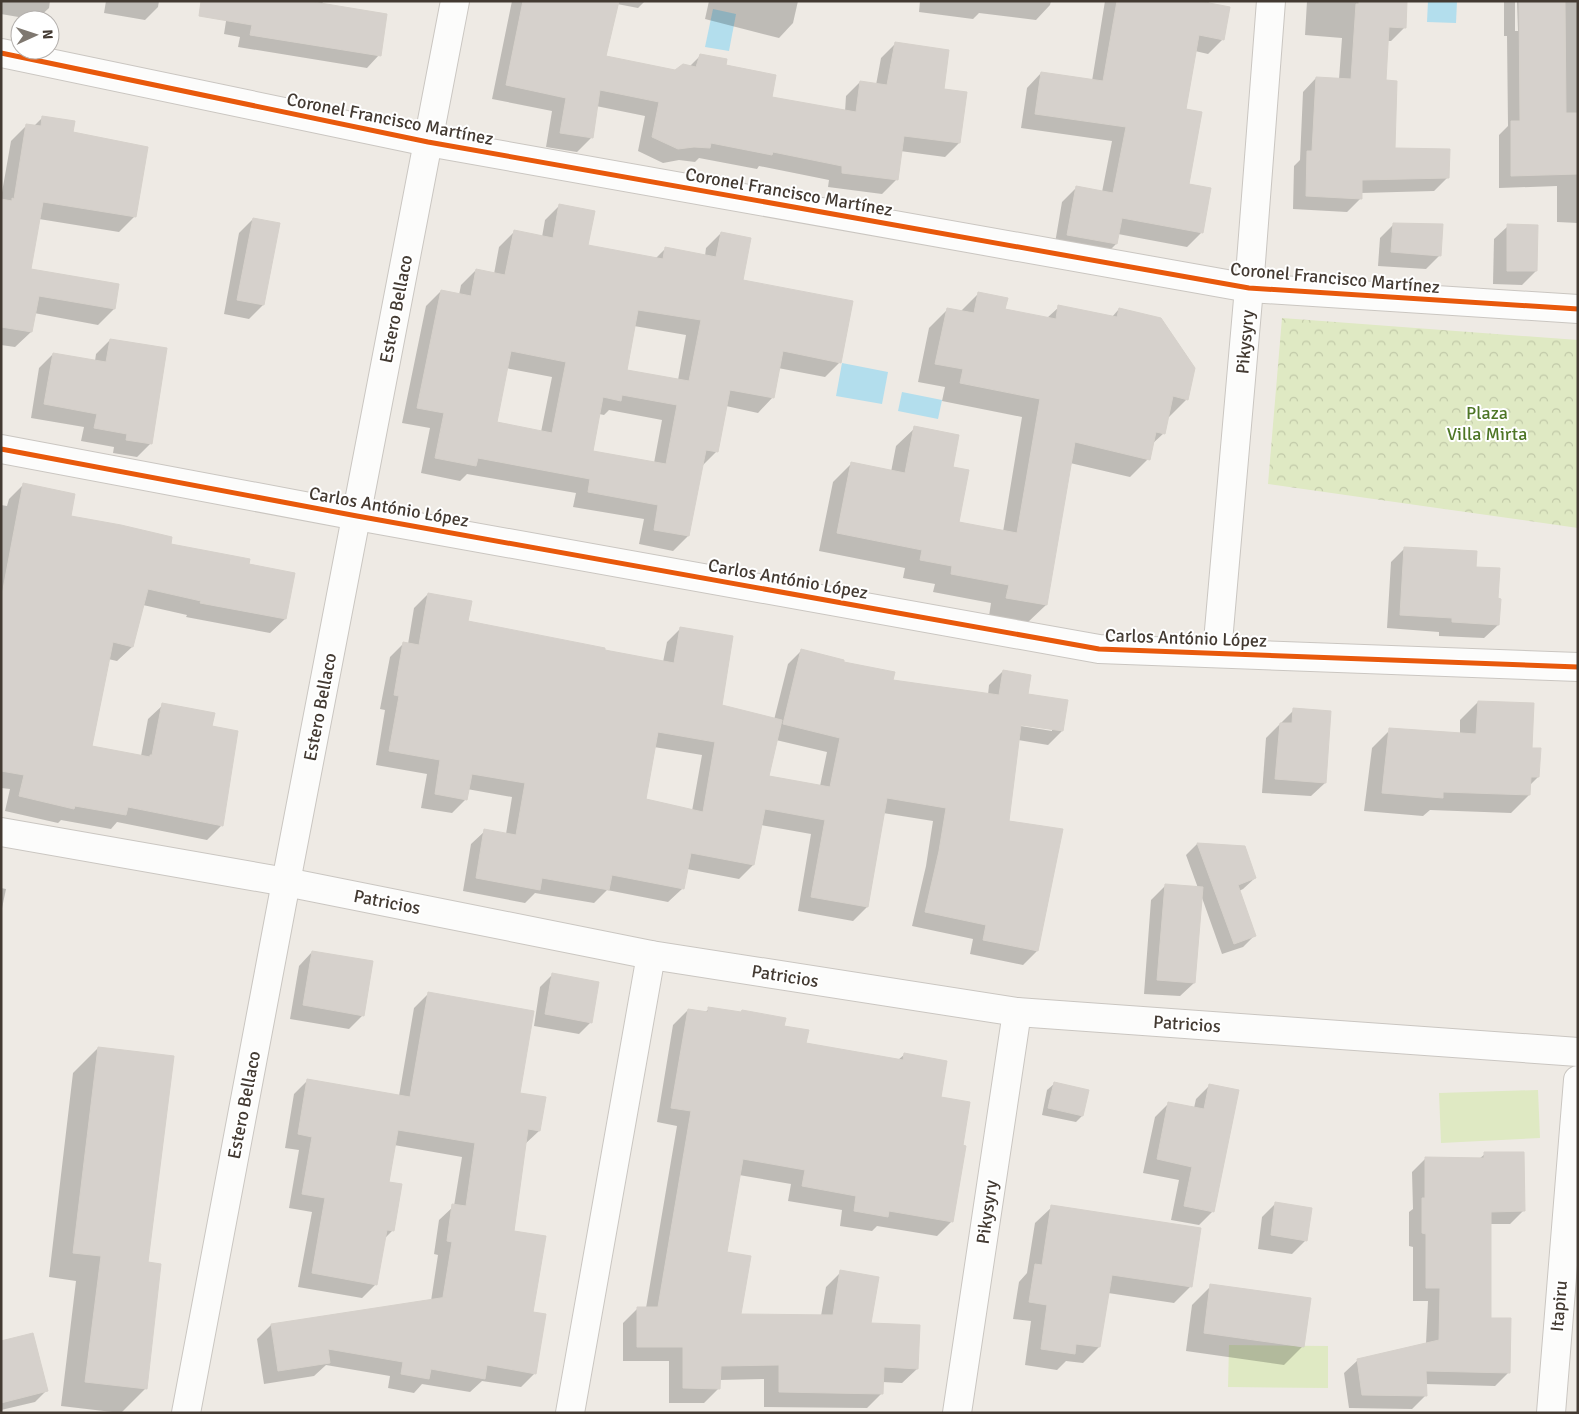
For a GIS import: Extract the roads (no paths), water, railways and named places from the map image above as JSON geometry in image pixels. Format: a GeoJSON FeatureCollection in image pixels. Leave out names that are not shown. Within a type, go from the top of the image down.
{"type":"FeatureCollection","features":[{"type":"Feature","properties":{"kind":"street","name":"Estero Bellaco"},"geometry":{"type":"LineString","coordinates":[[186,1413],[454,1]]}},
{"type":"Feature","properties":{"kind":"street","name":"Pikysyry"},"geometry":{"type":"LineString","coordinates":[[1217,653],[1249,288],[1271,1]]}},
{"type":"Feature","properties":{"kind":"street","name":"Coronel Francisco Martínez"},"geometry":{"type":"LineString","coordinates":[[1,53],[428,142],[1249,288],[1578,309]]}},
{"type":"Feature","properties":{"kind":"street","name":"Carlos António López"},"geometry":{"type":"LineString","coordinates":[[1,449],[357,516],[1099,649],[1578,667]]}},
{"type":"Feature","properties":{"kind":"street","name":"Patricios"},"geometry":{"type":"LineString","coordinates":[[1,832],[286,882],[651,955],[1017,1012],[1578,1052]]}},
{"type":"Feature","properties":{"kind":"street"},"geometry":{"type":"LineString","coordinates":[[570,1413],[651,955]]}},
{"type":"Feature","properties":{"kind":"street","name":"Pikysyry"},"geometry":{"type":"LineString","coordinates":[[957,1413],[1017,1012]]}},
{"type":"Feature","properties":{"kind":"street","name":"Itapiru"},"geometry":{"type":"LineString","coordinates":[[1550,1413],[1578,1080]]}},
{"type":"Feature","properties":{"kind":"water"},"geometry":{"type":"Polygon","coordinates":[[[1428,1],[1457,1],[1456,23],[1427,22],[1428,1]]]}},
{"type":"Feature","properties":{"kind":"water"},"geometry":{"type":"Polygon","coordinates":[[[713,9],[736,14],[729,51],[705,47],[713,9]]]}},
{"type":"Feature","properties":{"kind":"water"},"geometry":{"type":"Polygon","coordinates":[[[842,363],[888,372],[882,404],[836,396],[842,363]]]}},
{"type":"Feature","properties":{"kind":"water"},"geometry":{"type":"Polygon","coordinates":[[[902,392],[942,400],[938,419],[898,411],[902,392]]]}},
{"type":"Feature","properties":{"kind":"park label","name":"Plaza Villa Mirta"},"geometry":{"type":"Point","coordinates":[1487,423]}}]}
